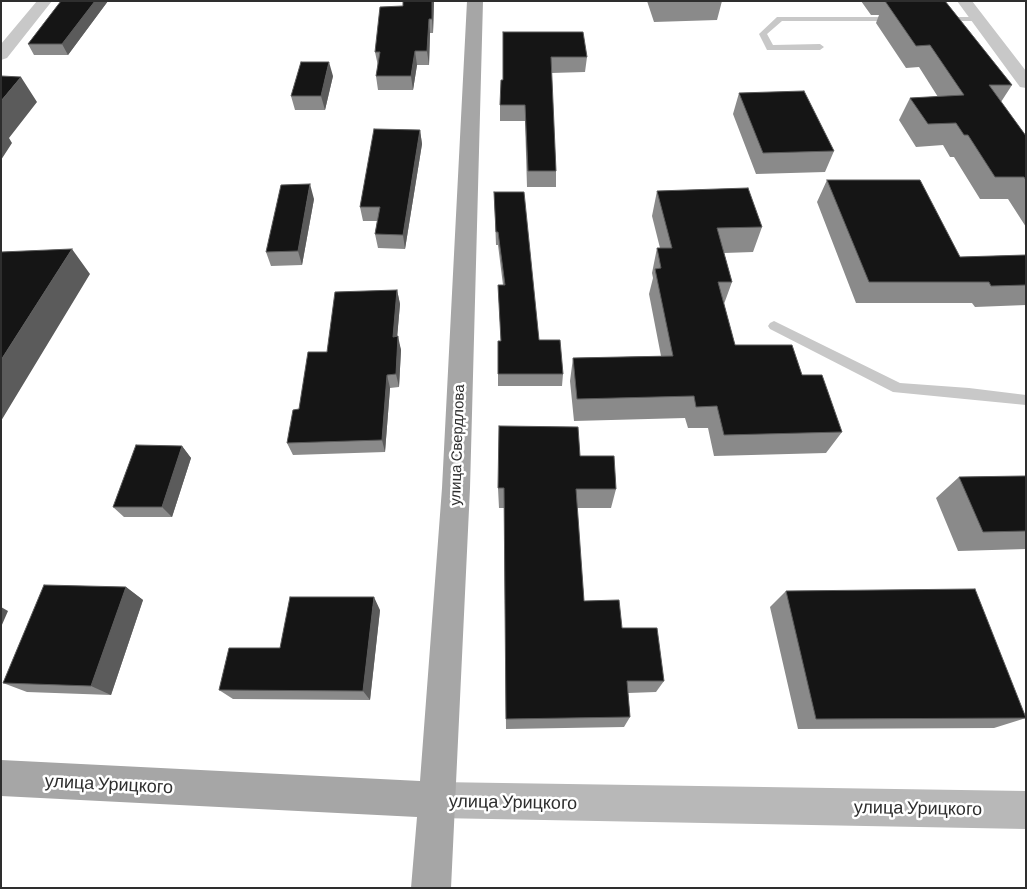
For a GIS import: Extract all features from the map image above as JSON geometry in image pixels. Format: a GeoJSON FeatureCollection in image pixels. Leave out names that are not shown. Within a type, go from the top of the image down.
{"type":"FeatureCollection","features":[{"type":"Feature","properties":{"kind":"main road","name":"улица Свердлова"},"geometry":{"type":"LineString","coordinates":[[431,888],[456,488],[475,1]]}},
{"type":"Feature","properties":{"kind":"main road","name":"улица Урицкого"},"geometry":{"type":"LineString","coordinates":[[1,778],[437,800],[1026,810]]}},
{"type":"Feature","properties":{"kind":"street"},"geometry":{"type":"LineString","coordinates":[[1,55],[45,1]]}},
{"type":"Feature","properties":{"kind":"street"},"geometry":{"type":"LineString","coordinates":[[964,1],[1026,84]]}},
{"type":"Feature","properties":{"kind":"lane"},"geometry":{"type":"LineString","coordinates":[[820,47],[770,48],[763,34],[780,20],[908,19]]}},
{"type":"Feature","properties":{"kind":"lane"},"geometry":{"type":"LineString","coordinates":[[928,19],[978,19]]}},
{"type":"Feature","properties":{"kind":"lane"},"geometry":{"type":"LineString","coordinates":[[774,326],[898,388],[969,393],[1026,400]]}},
{"type":"Feature","properties":{"kind":"building"},"geometry":{"type":"Polygon","coordinates":[[[61,1],[95,1],[62,44],[28,44],[61,1]]]}},
{"type":"Feature","properties":{"kind":"building"},"geometry":{"type":"Polygon","coordinates":[[[403,1],[432,1],[432,19],[429,19],[427,51],[415,51],[411,76],[376,76],[380,52],[375,52],[380,7],[403,6],[403,1]]]}},
{"type":"Feature","properties":{"kind":"building"},"geometry":{"type":"Polygon","coordinates":[[[885,1],[945,1],[1012,85],[989,85],[1026,136],[1026,180],[1024,177],[995,177],[968,135],[964,135],[956,123],[928,124],[910,98],[964,95],[930,45],[916,46],[885,1]]]}},
{"type":"Feature","properties":{"kind":"building"},"geometry":{"type":"Polygon","coordinates":[[[503,32],[583,32],[587,57],[551,57],[556,171],[528,171],[525,105],[500,105],[501,80],[503,80],[503,32]]]}},
{"type":"Feature","properties":{"kind":"building"},"geometry":{"type":"Polygon","coordinates":[[[301,62],[329,62],[321,96],[291,96],[301,62]]]}},
{"type":"Feature","properties":{"kind":"building"},"geometry":{"type":"Polygon","coordinates":[[[1,76],[21,77],[1,101],[1,76]]]}},
{"type":"Feature","properties":{"kind":"building"},"geometry":{"type":"Polygon","coordinates":[[[804,91],[834,151],[763,153],[739,93],[804,91]]]}},
{"type":"Feature","properties":{"kind":"building"},"geometry":{"type":"Polygon","coordinates":[[[374,129],[420,130],[403,235],[375,234],[380,207],[360,207],[374,129]]]}},
{"type":"Feature","properties":{"kind":"building"},"geometry":{"type":"Polygon","coordinates":[[[827,180],[920,180],[960,257],[1026,255],[1026,285],[991,286],[989,282],[869,282],[827,180]]]}},
{"type":"Feature","properties":{"kind":"building"},"geometry":{"type":"Polygon","coordinates":[[[310,184],[298,251],[266,252],[281,185],[310,184]]]}},
{"type":"Feature","properties":{"kind":"building"},"geometry":{"type":"Polygon","coordinates":[[[748,188],[762,227],[717,228],[732,282],[718,282],[735,345],[792,345],[802,375],[822,375],[842,432],[724,435],[717,406],[696,407],[694,396],[577,399],[573,358],[673,356],[655,269],[661,268],[657,248],[672,248],[657,191],[748,188]]]}},
{"type":"Feature","properties":{"kind":"building"},"geometry":{"type":"Polygon","coordinates":[[[494,192],[524,192],[539,340],[560,340],[563,374],[498,374],[498,341],[501,341],[498,285],[505,285],[498,232],[496,232],[494,192]]]}},
{"type":"Feature","properties":{"kind":"building"},"geometry":{"type":"Polygon","coordinates":[[[72,249],[1,360],[1,252],[72,249]]]}},
{"type":"Feature","properties":{"kind":"building"},"geometry":{"type":"Polygon","coordinates":[[[397,290],[393,337],[398,336],[396,374],[387,375],[382,440],[287,443],[293,410],[299,409],[308,352],[327,352],[335,292],[397,290]]]}},
{"type":"Feature","properties":{"kind":"building"},"geometry":{"type":"Polygon","coordinates":[[[499,426],[578,427],[580,456],[614,456],[616,489],[576,489],[584,601],[619,600],[622,628],[657,628],[664,681],[627,681],[630,717],[506,719],[504,488],[498,488],[499,426]]]}},
{"type":"Feature","properties":{"kind":"building"},"geometry":{"type":"Polygon","coordinates":[[[136,445],[182,446],[162,507],[113,507],[136,445]]]}},
{"type":"Feature","properties":{"kind":"building"},"geometry":{"type":"Polygon","coordinates":[[[1026,476],[1026,531],[983,532],[959,477],[1026,476]]]}},
{"type":"Feature","properties":{"kind":"building"},"geometry":{"type":"Polygon","coordinates":[[[44,585],[126,587],[91,686],[3,683],[44,585]]]}},
{"type":"Feature","properties":{"kind":"building"},"geometry":{"type":"Polygon","coordinates":[[[975,589],[1026,718],[816,719],[786,591],[975,589]]]}},
{"type":"Feature","properties":{"kind":"building"},"geometry":{"type":"Polygon","coordinates":[[[290,597],[374,597],[363,691],[219,690],[229,648],[280,648],[290,597]]]}}]}
